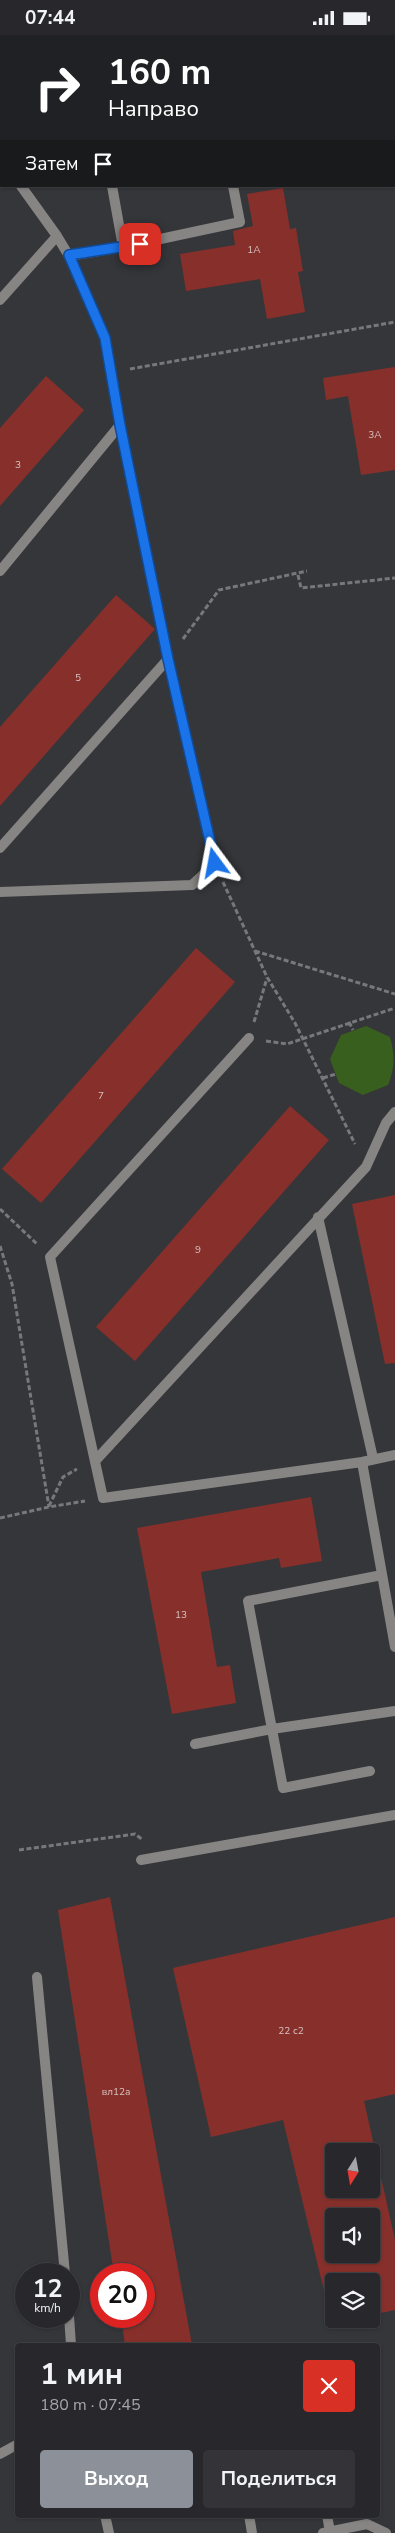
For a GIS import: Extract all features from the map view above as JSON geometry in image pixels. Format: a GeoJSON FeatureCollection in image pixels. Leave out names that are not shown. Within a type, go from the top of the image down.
{"type":"FeatureCollection","features":[{"type":"Feature","properties":{"kind":"lane"},"geometry":{"type":"LineString","coordinates":[[0,892],[192,885],[215,863],[168,659],[120,425],[105,338],[69,255],[22,187]]}},
{"type":"Feature","properties":{"kind":"lane"},"geometry":{"type":"LineString","coordinates":[[112,187],[123,247]]}},
{"type":"Feature","properties":{"kind":"lane"},"geometry":{"type":"LineString","coordinates":[[69,255],[123,247],[240,222],[233,187]]}},
{"type":"Feature","properties":{"kind":"lane"},"geometry":{"type":"LineString","coordinates":[[0,300],[57,236]]}},
{"type":"Feature","properties":{"kind":"lane"},"geometry":{"type":"LineString","coordinates":[[0,571],[120,425]]}},
{"type":"Feature","properties":{"kind":"lane"},"geometry":{"type":"LineString","coordinates":[[0,848],[168,659]]}},
{"type":"Feature","properties":{"kind":"lane"},"geometry":{"type":"LineString","coordinates":[[249,1038],[50,1257],[103,1498],[362,1462],[372,1458],[395,1455]]}},
{"type":"Feature","properties":{"kind":"lane"},"geometry":{"type":"LineString","coordinates":[[96,1460],[163,1390],[318,1217],[366,1167],[386,1123],[395,1111]]}},
{"type":"Feature","properties":{"kind":"lane"},"geometry":{"type":"LineString","coordinates":[[318,1217],[372,1458]]}},
{"type":"Feature","properties":{"kind":"lane"},"geometry":{"type":"LineString","coordinates":[[362,1462],[395,1647]]}},
{"type":"Feature","properties":{"kind":"lane"},"geometry":{"type":"LineString","coordinates":[[370,1771],[282,1788],[248,1601],[382,1575]]}},
{"type":"Feature","properties":{"kind":"lane"},"geometry":{"type":"LineString","coordinates":[[195,1744],[272,1729],[395,1711]]}},
{"type":"Feature","properties":{"kind":"lane"},"geometry":{"type":"LineString","coordinates":[[141,1860],[167,1857],[395,1815]]}},
{"type":"Feature","properties":{"kind":"lane"},"geometry":{"type":"LineString","coordinates":[[37,1977],[64,2263]]}},
{"type":"Feature","properties":{"kind":"lane"},"geometry":{"type":"LineString","coordinates":[[70,2328],[72,2343]]}},
{"type":"Feature","properties":{"kind":"lane"},"geometry":{"type":"LineString","coordinates":[[0,2454],[15,2446]]}},
{"type":"Feature","properties":{"kind":"lane"},"geometry":{"type":"LineString","coordinates":[[106,2518],[109,2533]]}},
{"type":"Feature","properties":{"kind":"lane"},"geometry":{"type":"LineString","coordinates":[[249,2518],[252,2533]]}},
{"type":"Feature","properties":{"kind":"lane"},"geometry":{"type":"LineString","coordinates":[[327,2518],[327,2532],[367,2524],[386,2533]]}},
{"type":"Feature","properties":{"kind":"path"},"geometry":{"type":"LineString","coordinates":[[111,373],[395,322]]}},
{"type":"Feature","properties":{"kind":"path"},"geometry":{"type":"LineString","coordinates":[[168,659],[219,590],[298,575],[308,571]]}},
{"type":"Feature","properties":{"kind":"path"},"geometry":{"type":"LineString","coordinates":[[298,575],[301,588],[395,578]]}},
{"type":"Feature","properties":{"kind":"path"},"geometry":{"type":"LineString","coordinates":[[215,863],[254,951],[267,977],[295,1023],[366,1167]]}},
{"type":"Feature","properties":{"kind":"path"},"geometry":{"type":"LineString","coordinates":[[254,951],[395,994]]}},
{"type":"Feature","properties":{"kind":"path"},"geometry":{"type":"LineString","coordinates":[[267,977],[249,1038],[287,1044],[395,1008]]}},
{"type":"Feature","properties":{"kind":"path"},"geometry":{"type":"LineString","coordinates":[[349,1022],[353,1030]]}},
{"type":"Feature","properties":{"kind":"path"},"geometry":{"type":"LineString","coordinates":[[323,1078],[336,1074]]}},
{"type":"Feature","properties":{"kind":"path"},"geometry":{"type":"LineString","coordinates":[[0,1209],[50,1257]]}},
{"type":"Feature","properties":{"kind":"path"},"geometry":{"type":"LineString","coordinates":[[0,1245],[12,1284],[49,1507]]}},
{"type":"Feature","properties":{"kind":"path"},"geometry":{"type":"LineString","coordinates":[[49,1507],[63,1477],[96,1460]]}},
{"type":"Feature","properties":{"kind":"path"},"geometry":{"type":"LineString","coordinates":[[0,1518],[103,1498]]}},
{"type":"Feature","properties":{"kind":"path"},"geometry":{"type":"LineString","coordinates":[[19,1849],[135,1834]]}},
{"type":"Feature","properties":{"kind":"green space"},"geometry":{"type":"Polygon","coordinates":[[[366,1026],[390,1037],[394,1061],[388,1085],[363,1095],[339,1083],[330,1059],[341,1035],[366,1026]]]}},
{"type":"Feature","properties":{"kind":"building"},"geometry":{"type":"Polygon","coordinates":[[[283,188],[290,229],[296,228],[303,271],[298,272],[305,312],[267,319],[260,279],[186,291],[180,254],[235,245],[233,231],[253,226],[247,194],[283,188]]]}},
{"type":"Feature","properties":{"kind":"building"},"geometry":{"type":"Polygon","coordinates":[[[395,367],[395,470],[361,475],[348,396],[326,400],[323,378],[395,367]]]}},
{"type":"Feature","properties":{"kind":"building"},"geometry":{"type":"Polygon","coordinates":[[[46,376],[84,410],[0,506],[0,428],[46,376]]]}},
{"type":"Feature","properties":{"kind":"building"},"geometry":{"type":"Polygon","coordinates":[[[116,595],[155,629],[0,806],[0,727],[116,595]]]}},
{"type":"Feature","properties":{"kind":"building"},"geometry":{"type":"Polygon","coordinates":[[[196,948],[235,982],[41,1203],[2,1169],[196,948]]]}},
{"type":"Feature","properties":{"kind":"building"},"geometry":{"type":"Polygon","coordinates":[[[290,1106],[329,1140],[135,1361],[96,1327],[290,1106]]]}},
{"type":"Feature","properties":{"kind":"building"},"geometry":{"type":"Polygon","coordinates":[[[395,1195],[395,1363],[385,1364],[352,1204],[395,1195]]]}},
{"type":"Feature","properties":{"kind":"building"},"geometry":{"type":"Polygon","coordinates":[[[311,1497],[322,1561],[281,1568],[279,1558],[201,1572],[217,1667],[230,1665],[236,1703],[172,1714],[137,1528],[311,1497]]]}},
{"type":"Feature","properties":{"kind":"building"},"geometry":{"type":"Polygon","coordinates":[[[110,1897],[192,2343],[125,2343],[123,2328],[155,2328],[155,2263],[112,2263],[58,1910],[110,1897]]]}},
{"type":"Feature","properties":{"kind":"building"},"geometry":{"type":"Polygon","coordinates":[[[395,1917],[395,2094],[364,2101],[373,2143],[325,2143],[325,2198],[380,2198],[380,2173],[395,2240],[395,2310],[380,2313],[380,2273],[325,2273],[325,2295],[283,2120],[211,2137],[173,1968],[395,1917]]]}},
{"type":"Feature","properties":{"kind":"route"},"geometry":{"type":"LineString","coordinates":[[140,244],[69,255],[105,338],[120,425],[168,659],[215,863]]}}]}
